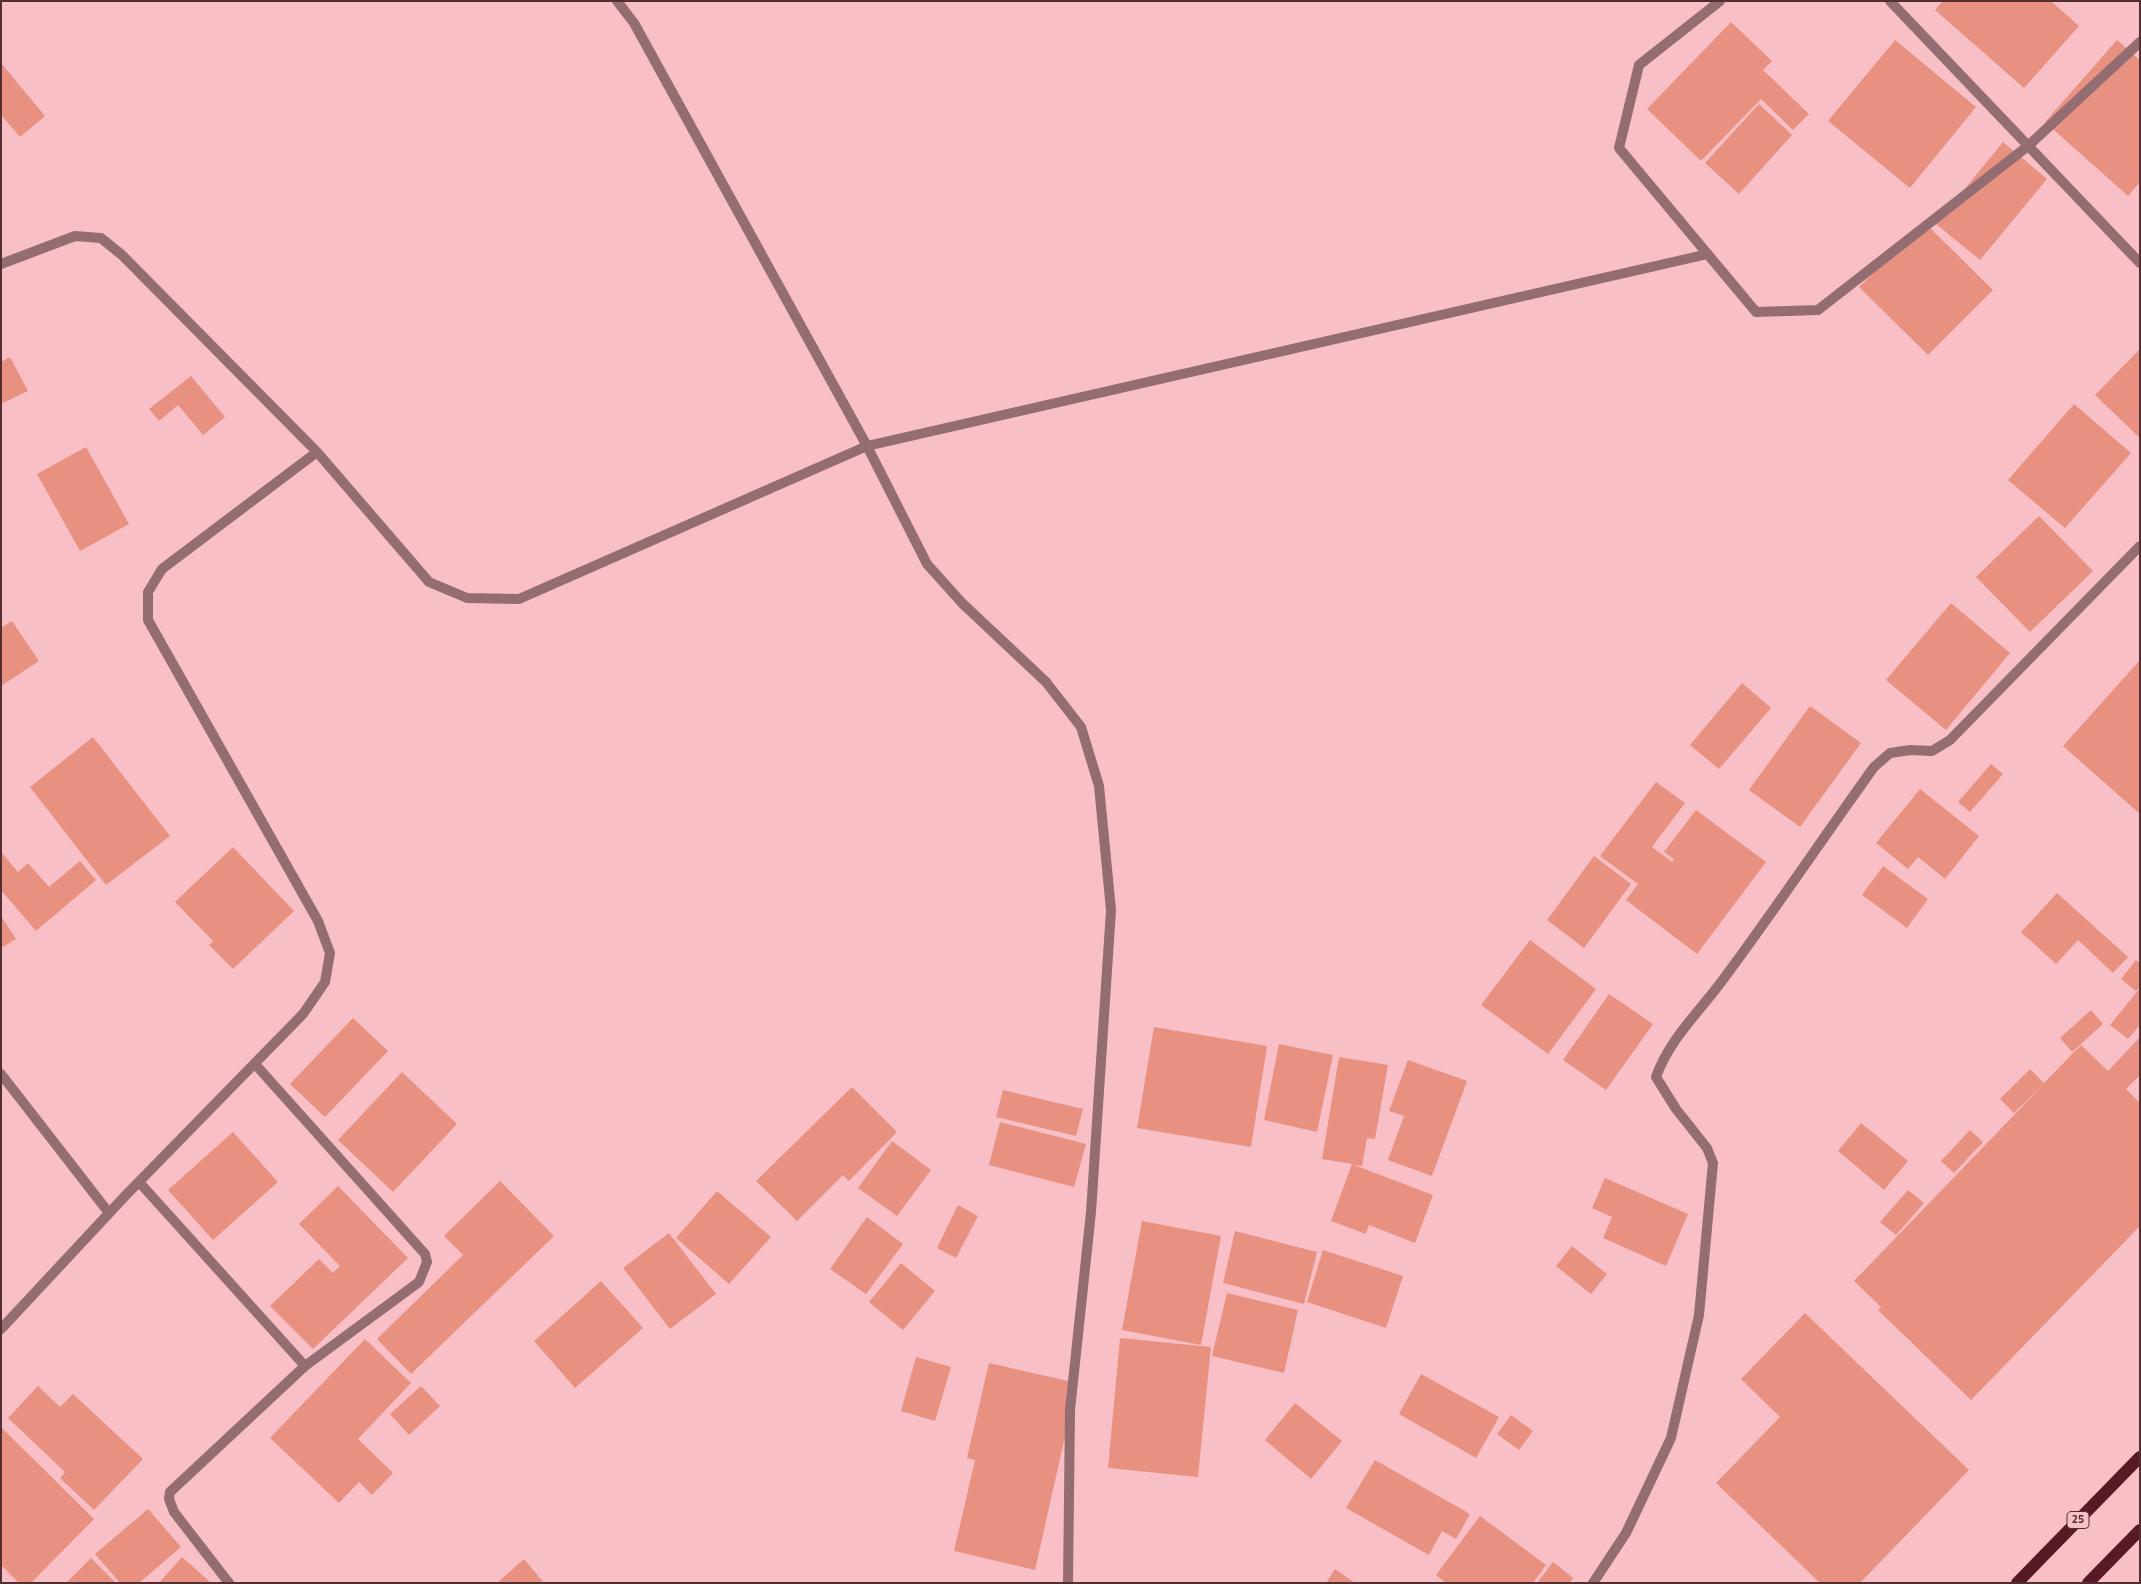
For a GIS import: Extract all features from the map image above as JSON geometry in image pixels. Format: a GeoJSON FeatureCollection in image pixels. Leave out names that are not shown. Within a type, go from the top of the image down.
{"type":"FeatureCollection","features":[{"type":"Feature","properties":{"kind":"main road","name":"25"},"geometry":{"type":"LineString","coordinates":[[2017,1583],[2140,1457]]}},
{"type":"Feature","properties":{"kind":"main road"},"geometry":{"type":"LineString","coordinates":[[2088,1583],[2140,1530]]}},
{"type":"Feature","properties":{"kind":"street"},"geometry":{"type":"LineString","coordinates":[[617,1],[634,23],[867,446],[927,564],[962,603],[1046,682],[1081,727],[1100,786],[1111,910],[1092,1212],[1070,1410],[1068,1583]]}},
{"type":"Feature","properties":{"kind":"street"},"geometry":{"type":"LineString","coordinates":[[1720,1],[1638,65],[1619,148],[1756,312],[1818,310],[2028,146],[2140,42]]}},
{"type":"Feature","properties":{"kind":"street"},"geometry":{"type":"LineString","coordinates":[[1890,1],[2140,263]]}},
{"type":"Feature","properties":{"kind":"street"},"geometry":{"type":"LineString","coordinates":[[1,264],[75,236],[101,238],[122,255],[317,452],[430,582],[467,598],[519,599],[867,446],[1708,254]]}},
{"type":"Feature","properties":{"kind":"street"},"geometry":{"type":"LineString","coordinates":[[1,1329],[109,1213],[303,1014],[325,982],[330,953],[318,921],[148,620],[148,592],[162,569],[317,452]]}},
{"type":"Feature","properties":{"kind":"street"},"geometry":{"type":"LineString","coordinates":[[1593,1583],[1626,1533],[1671,1438],[1698,1315],[1713,1163],[1707,1148],[1676,1109],[1656,1077],[1661,1062],[1671,1046],[1722,981],[1874,767],[1890,753],[1932,750],[1950,740],[2140,546]]}},
{"type":"Feature","properties":{"kind":"street"},"geometry":{"type":"LineString","coordinates":[[230,1583],[174,1512],[169,1499],[170,1492],[305,1366],[419,1282],[426,1262],[424,1254],[255,1064]]}},
{"type":"Feature","properties":{"kind":"street"},"geometry":{"type":"LineString","coordinates":[[1,1074],[109,1213]]}},
{"type":"Feature","properties":{"kind":"street"},"geometry":{"type":"LineString","coordinates":[[139,1182],[305,1366]]}},
{"type":"Feature","properties":{"kind":"building"},"geometry":{"type":"Polygon","coordinates":[[[1943,1],[2051,1],[2079,26],[2024,88],[1935,10],[1943,1]]]}},
{"type":"Feature","properties":{"kind":"building"},"geometry":{"type":"Polygon","coordinates":[[[1731,22],[1772,61],[1763,70],[1809,114],[1793,130],[1761,99],[1701,161],[1647,109],[1731,22]]]}},
{"type":"Feature","properties":{"kind":"building"},"geometry":{"type":"Polygon","coordinates":[[[1895,40],[1976,107],[1910,188],[1828,121],[1895,40]]]}},
{"type":"Feature","properties":{"kind":"building"},"geometry":{"type":"Polygon","coordinates":[[[2117,40],[2140,60],[2140,182],[2128,196],[2045,122],[2117,40]]]}},
{"type":"Feature","properties":{"kind":"building"},"geometry":{"type":"Polygon","coordinates":[[[1,63],[45,116],[20,137],[1,115],[1,63]]]}},
{"type":"Feature","properties":{"kind":"building"},"geometry":{"type":"Polygon","coordinates":[[[1759,104],[1792,135],[1739,194],[1705,163],[1759,104]]]}},
{"type":"Feature","properties":{"kind":"building"},"geometry":{"type":"Polygon","coordinates":[[[2003,142],[2047,179],[1980,260],[1936,224],[2003,142]]]}},
{"type":"Feature","properties":{"kind":"building"},"geometry":{"type":"Polygon","coordinates":[[[1924,222],[1993,290],[1928,355],[1859,287],[1924,222]]]}},
{"type":"Feature","properties":{"kind":"building"},"geometry":{"type":"Polygon","coordinates":[[[2140,349],[2140,438],[2095,395],[2140,349]]]}},
{"type":"Feature","properties":{"kind":"building"},"geometry":{"type":"Polygon","coordinates":[[[10,357],[28,391],[1,404],[1,362],[10,357]]]}},
{"type":"Feature","properties":{"kind":"building"},"geometry":{"type":"Polygon","coordinates":[[[191,376],[225,417],[203,435],[178,405],[159,421],[149,409],[191,376]]]}},
{"type":"Feature","properties":{"kind":"building"},"geometry":{"type":"Polygon","coordinates":[[[2074,404],[2131,453],[2065,528],[2008,480],[2074,404]]]}},
{"type":"Feature","properties":{"kind":"building"},"geometry":{"type":"Polygon","coordinates":[[[86,447],[129,524],[80,551],[37,474],[86,447]]]}},
{"type":"Feature","properties":{"kind":"building"},"geometry":{"type":"Polygon","coordinates":[[[2039,516],[2093,571],[2030,632],[1976,577],[2039,516]]]}},
{"type":"Feature","properties":{"kind":"building"},"geometry":{"type":"Polygon","coordinates":[[[1951,603],[2010,653],[1946,730],[1886,680],[1951,603]]]}},
{"type":"Feature","properties":{"kind":"building"},"geometry":{"type":"Polygon","coordinates":[[[12,621],[39,661],[1,686],[1,628],[12,621]]]}},
{"type":"Feature","properties":{"kind":"building"},"geometry":{"type":"Polygon","coordinates":[[[2140,660],[2140,814],[2063,746],[2140,660]]]}},
{"type":"Feature","properties":{"kind":"building"},"geometry":{"type":"Polygon","coordinates":[[[1742,683],[1771,708],[1719,769],[1690,745],[1742,683]]]}},
{"type":"Feature","properties":{"kind":"building"},"geometry":{"type":"Polygon","coordinates":[[[1810,706],[1861,743],[1800,827],[1749,790],[1810,706]]]}},
{"type":"Feature","properties":{"kind":"building"},"geometry":{"type":"Polygon","coordinates":[[[93,737],[170,836],[106,885],[30,787],[93,737]]]}},
{"type":"Feature","properties":{"kind":"building"},"geometry":{"type":"Polygon","coordinates":[[[1991,764],[2003,774],[1970,812],[1958,802],[1991,764]]]}},
{"type":"Feature","properties":{"kind":"building"},"geometry":{"type":"Polygon","coordinates":[[[1656,782],[1685,803],[1652,847],[1672,862],[1674,859],[1664,852],[1696,810],[1766,862],[1697,954],[1626,900],[1638,884],[1600,856],[1656,782]]]}},
{"type":"Feature","properties":{"kind":"building"},"geometry":{"type":"Polygon","coordinates":[[[1920,789],[1979,836],[1945,879],[1918,857],[1908,869],[1876,843],[1920,789]]]}},
{"type":"Feature","properties":{"kind":"building"},"geometry":{"type":"Polygon","coordinates":[[[233,847],[294,911],[233,969],[209,945],[213,941],[175,902],[233,847]]]}},
{"type":"Feature","properties":{"kind":"building"},"geometry":{"type":"Polygon","coordinates":[[[1,852],[18,872],[28,863],[49,887],[80,861],[96,880],[36,931],[1,890],[1,852]]]}},
{"type":"Feature","properties":{"kind":"building"},"geometry":{"type":"Polygon","coordinates":[[[1594,856],[1631,884],[1584,948],[1547,920],[1594,856]]]}},
{"type":"Feature","properties":{"kind":"building"},"geometry":{"type":"Polygon","coordinates":[[[1883,866],[1928,899],[1907,928],[1862,895],[1883,866]]]}},
{"type":"Feature","properties":{"kind":"building"},"geometry":{"type":"Polygon","coordinates":[[[2057,893],[2128,957],[2113,973],[2078,940],[2056,964],[2021,932],[2057,893]]]}},
{"type":"Feature","properties":{"kind":"building"},"geometry":{"type":"Polygon","coordinates":[[[1,916],[16,939],[1,948],[1,916]]]}},
{"type":"Feature","properties":{"kind":"building"},"geometry":{"type":"Polygon","coordinates":[[[1530,940],[1596,989],[1548,1054],[1481,1005],[1530,940]]]}},
{"type":"Feature","properties":{"kind":"building"},"geometry":{"type":"Polygon","coordinates":[[[2136,960],[2140,963],[2140,987],[2136,991],[2121,979],[2136,960]]]}},
{"type":"Feature","properties":{"kind":"building"},"geometry":{"type":"Polygon","coordinates":[[[2140,988],[2140,1025],[2128,1039],[2110,1025],[2140,988]]]}},
{"type":"Feature","properties":{"kind":"building"},"geometry":{"type":"Polygon","coordinates":[[[1609,994],[1653,1024],[1606,1090],[1563,1060],[1609,994]]]}},
{"type":"Feature","properties":{"kind":"building"},"geometry":{"type":"Polygon","coordinates":[[[2091,1010],[2103,1024],[2072,1052],[2060,1038],[2091,1010]]]}},
{"type":"Feature","properties":{"kind":"building"},"geometry":{"type":"Polygon","coordinates":[[[353,1018],[388,1051],[325,1117],[290,1084],[353,1018]]]}},
{"type":"Feature","properties":{"kind":"building"},"geometry":{"type":"Polygon","coordinates":[[[1154,1027],[1267,1046],[1251,1147],[1137,1128],[1154,1027]]]}},
{"type":"Feature","properties":{"kind":"building"},"geometry":{"type":"Polygon","coordinates":[[[2140,1037],[2140,1075],[2126,1089],[2140,1103],[2140,1226],[1971,1400],[1878,1310],[1881,1307],[1854,1281],[2043,1085],[2014,1113],[2000,1099],[2030,1069],[2044,1083],[2081,1045],[2108,1071],[2140,1037]]]}},
{"type":"Feature","properties":{"kind":"building"},"geometry":{"type":"Polygon","coordinates":[[[1279,1044],[1333,1055],[1317,1132],[1264,1120],[1279,1044]]]}},
{"type":"Feature","properties":{"kind":"building"},"geometry":{"type":"Polygon","coordinates":[[[1339,1057],[1388,1065],[1375,1139],[1367,1138],[1362,1166],[1354,1165],[1433,1195],[1415,1243],[1369,1225],[1366,1234],[1331,1221],[1352,1164],[1322,1159],[1339,1057]]]}},
{"type":"Feature","properties":{"kind":"building"},"geometry":{"type":"Polygon","coordinates":[[[1408,1060],[1467,1081],[1432,1176],[1388,1160],[1404,1116],[1389,1111],[1408,1060]]]}},
{"type":"Feature","properties":{"kind":"building"},"geometry":{"type":"Polygon","coordinates":[[[402,1072],[457,1124],[393,1192],[338,1140],[402,1072]]]}},
{"type":"Feature","properties":{"kind":"building"},"geometry":{"type":"Polygon","coordinates":[[[852,1087],[897,1132],[849,1181],[843,1175],[797,1221],[756,1181],[852,1087]]]}},
{"type":"Feature","properties":{"kind":"building"},"geometry":{"type":"Polygon","coordinates":[[[1003,1090],[1083,1109],[1076,1136],[996,1117],[1003,1090]]]}},
{"type":"Feature","properties":{"kind":"building"},"geometry":{"type":"Polygon","coordinates":[[[1000,1122],[1086,1144],[1074,1187],[989,1165],[1000,1122]]]}},
{"type":"Feature","properties":{"kind":"building"},"geometry":{"type":"Polygon","coordinates":[[[1861,1123],[1908,1161],[1884,1190],[1838,1151],[1861,1123]]]}},
{"type":"Feature","properties":{"kind":"building"},"geometry":{"type":"Polygon","coordinates":[[[1970,1130],[1983,1142],[1954,1173],[1941,1161],[1970,1130]]]}},
{"type":"Feature","properties":{"kind":"building"},"geometry":{"type":"Polygon","coordinates":[[[233,1132],[278,1182],[213,1240],[168,1190],[233,1132]]]}},
{"type":"Feature","properties":{"kind":"building"},"geometry":{"type":"Polygon","coordinates":[[[892,1141],[931,1170],[897,1216],[858,1188],[892,1141]]]}},
{"type":"Feature","properties":{"kind":"building"},"geometry":{"type":"Polygon","coordinates":[[[1605,1178],[1688,1214],[1666,1266],[1603,1238],[1612,1217],[1592,1208],[1605,1178]]]}},
{"type":"Feature","properties":{"kind":"building"},"geometry":{"type":"Polygon","coordinates":[[[500,1181],[554,1236],[411,1374],[377,1339],[463,1255],[444,1236],[500,1181]]]}},
{"type":"Feature","properties":{"kind":"building"},"geometry":{"type":"Polygon","coordinates":[[[338,1186],[408,1258],[313,1349],[270,1306],[319,1259],[333,1273],[340,1266],[299,1224],[338,1186]]]}},
{"type":"Feature","properties":{"kind":"building"},"geometry":{"type":"Polygon","coordinates":[[[1908,1190],[1924,1203],[1896,1235],[1880,1222],[1908,1190]]]}},
{"type":"Feature","properties":{"kind":"building"},"geometry":{"type":"Polygon","coordinates":[[[717,1191],[771,1237],[729,1284],[676,1238],[717,1191]]]}},
{"type":"Feature","properties":{"kind":"building"},"geometry":{"type":"Polygon","coordinates":[[[958,1205],[978,1216],[956,1258],[937,1248],[958,1205]]]}},
{"type":"Feature","properties":{"kind":"building"},"geometry":{"type":"Polygon","coordinates":[[[867,1217],[903,1244],[866,1294],[830,1269],[867,1217]]]}},
{"type":"Feature","properties":{"kind":"building"},"geometry":{"type":"Polygon","coordinates":[[[1142,1221],[1221,1236],[1201,1345],[1122,1330],[1142,1221]]]}},
{"type":"Feature","properties":{"kind":"building"},"geometry":{"type":"Polygon","coordinates":[[[1235,1231],[1317,1252],[1304,1304],[1223,1283],[1235,1231]]]}},
{"type":"Feature","properties":{"kind":"building"},"geometry":{"type":"Polygon","coordinates":[[[669,1233],[716,1294],[670,1329],[623,1268],[669,1233]]]}},
{"type":"Feature","properties":{"kind":"building"},"geometry":{"type":"Polygon","coordinates":[[[1572,1246],[1607,1274],[1591,1294],[1556,1266],[1572,1246]]]}},
{"type":"Feature","properties":{"kind":"building"},"geometry":{"type":"Polygon","coordinates":[[[1323,1250],[1403,1276],[1386,1328],[1307,1302],[1323,1250]]]}},
{"type":"Feature","properties":{"kind":"building"},"geometry":{"type":"Polygon","coordinates":[[[901,1263],[935,1291],[903,1330],[869,1302],[901,1263]]]}},
{"type":"Feature","properties":{"kind":"building"},"geometry":{"type":"Polygon","coordinates":[[[601,1281],[643,1328],[575,1388],[534,1341],[601,1281]]]}},
{"type":"Feature","properties":{"kind":"building"},"geometry":{"type":"Polygon","coordinates":[[[1227,1293],[1298,1310],[1284,1373],[1212,1356],[1227,1293]]]}},
{"type":"Feature","properties":{"kind":"building"},"geometry":{"type":"Polygon","coordinates":[[[1805,1313],[1969,1470],[1860,1583],[1820,1583],[1716,1483],[1780,1417],[1741,1379],[1805,1313]]]}},
{"type":"Feature","properties":{"kind":"building"},"geometry":{"type":"Polygon","coordinates":[[[1120,1338],[1211,1347],[1198,1477],[1108,1468],[1120,1338]]]}},
{"type":"Feature","properties":{"kind":"building"},"geometry":{"type":"Polygon","coordinates":[[[365,1339],[411,1383],[358,1439],[393,1473],[372,1495],[359,1482],[339,1503],[270,1438],[365,1339]]]}},
{"type":"Feature","properties":{"kind":"building"},"geometry":{"type":"Polygon","coordinates":[[[916,1357],[951,1367],[935,1421],[901,1411],[916,1357]]]}},
{"type":"Feature","properties":{"kind":"building"},"geometry":{"type":"Polygon","coordinates":[[[989,1363],[1077,1383],[1035,1570],[954,1551],[975,1460],[967,1458],[989,1363]]]}},
{"type":"Feature","properties":{"kind":"building"},"geometry":{"type":"Polygon","coordinates":[[[1421,1374],[1499,1417],[1476,1458],[1399,1414],[1421,1374]]]}},
{"type":"Feature","properties":{"kind":"building"},"geometry":{"type":"Polygon","coordinates":[[[38,1386],[60,1407],[73,1394],[143,1459],[94,1510],[60,1478],[65,1472],[8,1418],[38,1386]]]}},
{"type":"Feature","properties":{"kind":"building"},"geometry":{"type":"Polygon","coordinates":[[[421,1386],[440,1406],[409,1435],[390,1414],[421,1386]]]}},
{"type":"Feature","properties":{"kind":"building"},"geometry":{"type":"Polygon","coordinates":[[[1295,1403],[1342,1441],[1311,1479],[1265,1440],[1295,1403]]]}},
{"type":"Feature","properties":{"kind":"building"},"geometry":{"type":"Polygon","coordinates":[[[1511,1415],[1533,1431],[1519,1450],[1497,1434],[1511,1415]]]}},
{"type":"Feature","properties":{"kind":"building"},"geometry":{"type":"Polygon","coordinates":[[[1,1427],[94,1519],[31,1583],[19,1583],[1,1565],[1,1427]]]}},
{"type":"Feature","properties":{"kind":"building"},"geometry":{"type":"Polygon","coordinates":[[[1375,1460],[1470,1514],[1456,1539],[1442,1531],[1429,1555],[1346,1508],[1375,1460]]]}},
{"type":"Feature","properties":{"kind":"building"},"geometry":{"type":"Polygon","coordinates":[[[148,1509],[181,1547],[139,1583],[120,1583],[95,1554],[148,1509]]]}},
{"type":"Feature","properties":{"kind":"building"},"geometry":{"type":"Polygon","coordinates":[[[1480,1516],[1546,1565],[1533,1583],[1446,1583],[1436,1575],[1480,1516]]]}},
{"type":"Feature","properties":{"kind":"building"},"geometry":{"type":"Polygon","coordinates":[[[182,1557],[211,1583],[159,1583],[182,1557]]]}},
{"type":"Feature","properties":{"kind":"building"},"geometry":{"type":"Polygon","coordinates":[[[91,1558],[116,1583],[66,1583],[91,1558]]]}},
{"type":"Feature","properties":{"kind":"building"},"geometry":{"type":"Polygon","coordinates":[[[524,1559],[544,1583],[497,1583],[524,1559]]]}},
{"type":"Feature","properties":{"kind":"building"},"geometry":{"type":"Polygon","coordinates":[[[1553,1562],[1573,1578],[1570,1583],[1537,1583],[1553,1562]]]}},
{"type":"Feature","properties":{"kind":"building"},"geometry":{"type":"Polygon","coordinates":[[[1335,1569],[1355,1583],[1326,1583],[1335,1569]]]}}]}
